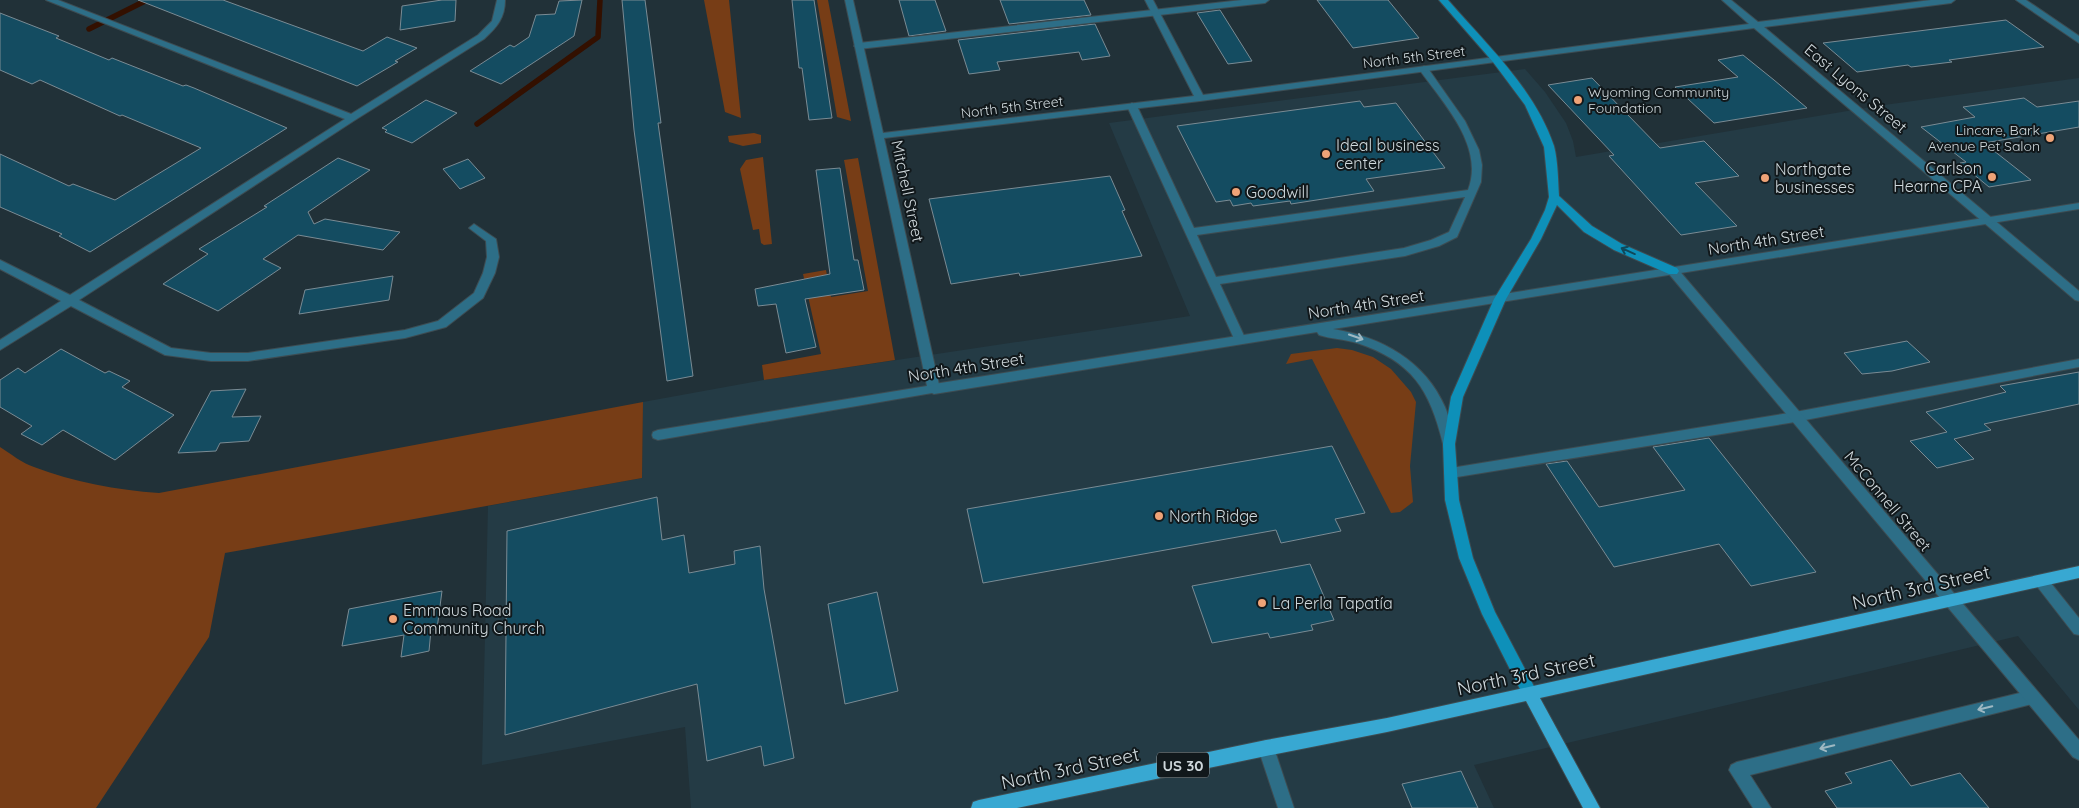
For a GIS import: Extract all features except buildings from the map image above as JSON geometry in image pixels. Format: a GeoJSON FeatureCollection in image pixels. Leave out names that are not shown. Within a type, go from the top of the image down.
{"type":"FeatureCollection","features":[{"type":"Feature","properties":{"kind":"main road"},"geometry":{"type":"LineString","coordinates":[[1443,0],[1496,60],[1530,105],[1549,147],[1554,197],[1536,239],[1500,300],[1457,397],[1450,444],[1452,500],[1466,558],[1489,614],[1592,808]]}},
{"type":"Feature","properties":{"kind":"main road"},"geometry":{"type":"LineString","coordinates":[[1554,197],[1588,229],[1618,246],[1673,271]]}},
{"type":"Feature","properties":{"kind":"main road","name":"North 3rd Street"},"geometry":{"type":"LineString","coordinates":[[979,808],[1266,748],[1387,725],[2079,572]]}},
{"type":"Feature","properties":{"kind":"street"},"geometry":{"type":"LineString","coordinates":[[50,0],[352,118]]}},
{"type":"Feature","properties":{"kind":"street"},"geometry":{"type":"LineString","coordinates":[[0,346],[352,118],[481,37],[494,26],[501,15],[501,0]]}},
{"type":"Feature","properties":{"kind":"street","name":"Mitchell Street"},"geometry":{"type":"LineString","coordinates":[[849,0],[934,389]]}},
{"type":"Feature","properties":{"kind":"street"},"geometry":{"type":"LineString","coordinates":[[1149,0],[1200,98]]}},
{"type":"Feature","properties":{"kind":"street"},"geometry":{"type":"LineString","coordinates":[[859,46],[1265,0]]}},
{"type":"Feature","properties":{"kind":"street","name":"East Lyons Street"},"geometry":{"type":"LineString","coordinates":[[1726,0],[2079,297]]}},
{"type":"Feature","properties":{"kind":"street","name":"North 5th Street"},"geometry":{"type":"LineString","coordinates":[[880,136],[1200,98],[1951,0]]}},
{"type":"Feature","properties":{"kind":"street"},"geometry":{"type":"LineString","coordinates":[[2020,0],[2079,40]]}},
{"type":"Feature","properties":{"kind":"street"},"geometry":{"type":"LineString","coordinates":[[1213,281],[1405,252],[1435,243],[1453,234],[1477,178],[1476,160],[1466,131],[1424,69]]}},
{"type":"Feature","properties":{"kind":"street"},"geometry":{"type":"LineString","coordinates":[[1132,106],[1240,340]]}},
{"type":"Feature","properties":{"kind":"street"},"geometry":{"type":"LineString","coordinates":[[1190,232],[1472,193]]}},
{"type":"Feature","properties":{"kind":"street","name":"North 4th Street"},"geometry":{"type":"LineString","coordinates":[[658,436],[934,389],[2079,206]]}},
{"type":"Feature","properties":{"kind":"street"},"geometry":{"type":"LineString","coordinates":[[0,264],[169,352],[211,357],[248,357],[405,334],[442,324],[479,295],[489,273],[493,257],[491,239],[474,228]]}},
{"type":"Feature","properties":{"kind":"street","name":"McConnell Street"},"geometry":{"type":"LineString","coordinates":[[1673,271],[2079,752]]}},
{"type":"Feature","properties":{"kind":"street"},"geometry":{"type":"LineString","coordinates":[[1308,330],[1348,335],[1372,343],[1415,371],[1439,407],[1450,444]]}},
{"type":"Feature","properties":{"kind":"street"},"geometry":{"type":"LineString","coordinates":[[1451,473],[1795,417],[2079,363]]}},
{"type":"Feature","properties":{"kind":"street"},"geometry":{"type":"LineString","coordinates":[[2041,581],[2079,629]]}},
{"type":"Feature","properties":{"kind":"street"},"geometry":{"type":"LineString","coordinates":[[1762,808],[1737,770],[2032,696]]}},
{"type":"Feature","properties":{"kind":"street"},"geometry":{"type":"LineString","coordinates":[[1266,748],[1286,808]]}},
{"type":"Feature","properties":{"kind":"shaded area"},"geometry":{"type":"Polygon","coordinates":[[[704,0],[729,0],[741,118],[725,112],[704,0]]]}},
{"type":"Feature","properties":{"kind":"shaded area"},"geometry":{"type":"Polygon","coordinates":[[[817,0],[828,0],[851,121],[837,117],[817,0]]]}},
{"type":"Feature","properties":{"kind":"shaded area"},"geometry":{"type":"Polygon","coordinates":[[[1525,69],[1545,92],[1566,123],[1573,141],[1576,157],[1877,106],[2079,78],[2079,710],[2018,636],[1474,765],[1494,808],[691,808],[685,727],[482,765],[488,506],[642,478],[643,402],[764,380],[1190,316],[1109,123],[1525,69]]]}},
{"type":"Feature","properties":{"kind":"shaded area"},"geometry":{"type":"Polygon","coordinates":[[[754,133],[761,135],[761,143],[743,146],[729,142],[728,136],[754,133]]]}},
{"type":"Feature","properties":{"kind":"shaded area"},"geometry":{"type":"Polygon","coordinates":[[[763,157],[772,244],[764,245],[761,243],[759,229],[753,230],[740,169],[746,160],[763,157]]]}},
{"type":"Feature","properties":{"kind":"shaded area"},"geometry":{"type":"Polygon","coordinates":[[[858,158],[895,360],[764,380],[762,365],[821,354],[803,274],[826,270],[831,297],[868,291],[844,160],[858,158]]]}},
{"type":"Feature","properties":{"kind":"shaded area"},"geometry":{"type":"Polygon","coordinates":[[[1337,348],[1352,350],[1373,357],[1391,369],[1411,392],[1416,402],[1410,466],[1413,502],[1400,512],[1391,513],[1312,359],[1286,364],[1291,354],[1337,348]]]}},
{"type":"Feature","properties":{"kind":"shaded area"},"geometry":{"type":"Polygon","coordinates":[[[643,402],[642,478],[225,553],[209,637],[96,808],[0,808],[0,447],[21,461],[64,477],[127,490],[159,493],[643,402]]]}},
{"type":"Feature","properties":{"kind":"waterway"},"geometry":{"type":"LineString","coordinates":[[89,29],[147,0]]}},
{"type":"Feature","properties":{"kind":"waterway"},"geometry":{"type":"LineString","coordinates":[[477,124],[598,37],[600,0]]}},
{"type":"Feature","properties":{"kind":"place","name":"Wyoming Community Foundation"},"geometry":{"type":"Point","coordinates":[1578,100]}},
{"type":"Feature","properties":{"kind":"place","name":"Lincare, Bark Avenue Pet Salon"},"geometry":{"type":"Point","coordinates":[2050,138]}},
{"type":"Feature","properties":{"kind":"place","name":"Ideal business center"},"geometry":{"type":"Point","coordinates":[1326,154]}},
{"type":"Feature","properties":{"kind":"place","name":"Carlson Hearne CPA"},"geometry":{"type":"Point","coordinates":[1992,177]}},
{"type":"Feature","properties":{"kind":"place","name":"Northgate businesses"},"geometry":{"type":"Point","coordinates":[1765,178]}},
{"type":"Feature","properties":{"kind":"place","name":"Goodwill"},"geometry":{"type":"Point","coordinates":[1236,192]}},
{"type":"Feature","properties":{"kind":"place","name":"North Ridge"},"geometry":{"type":"Point","coordinates":[1159,516]}},
{"type":"Feature","properties":{"kind":"place","name":"La Perla Tapatía"},"geometry":{"type":"Point","coordinates":[1262,603]}},
{"type":"Feature","properties":{"kind":"place","name":"Emmaus Road Community Church"},"geometry":{"type":"Point","coordinates":[393,619]}}]}
